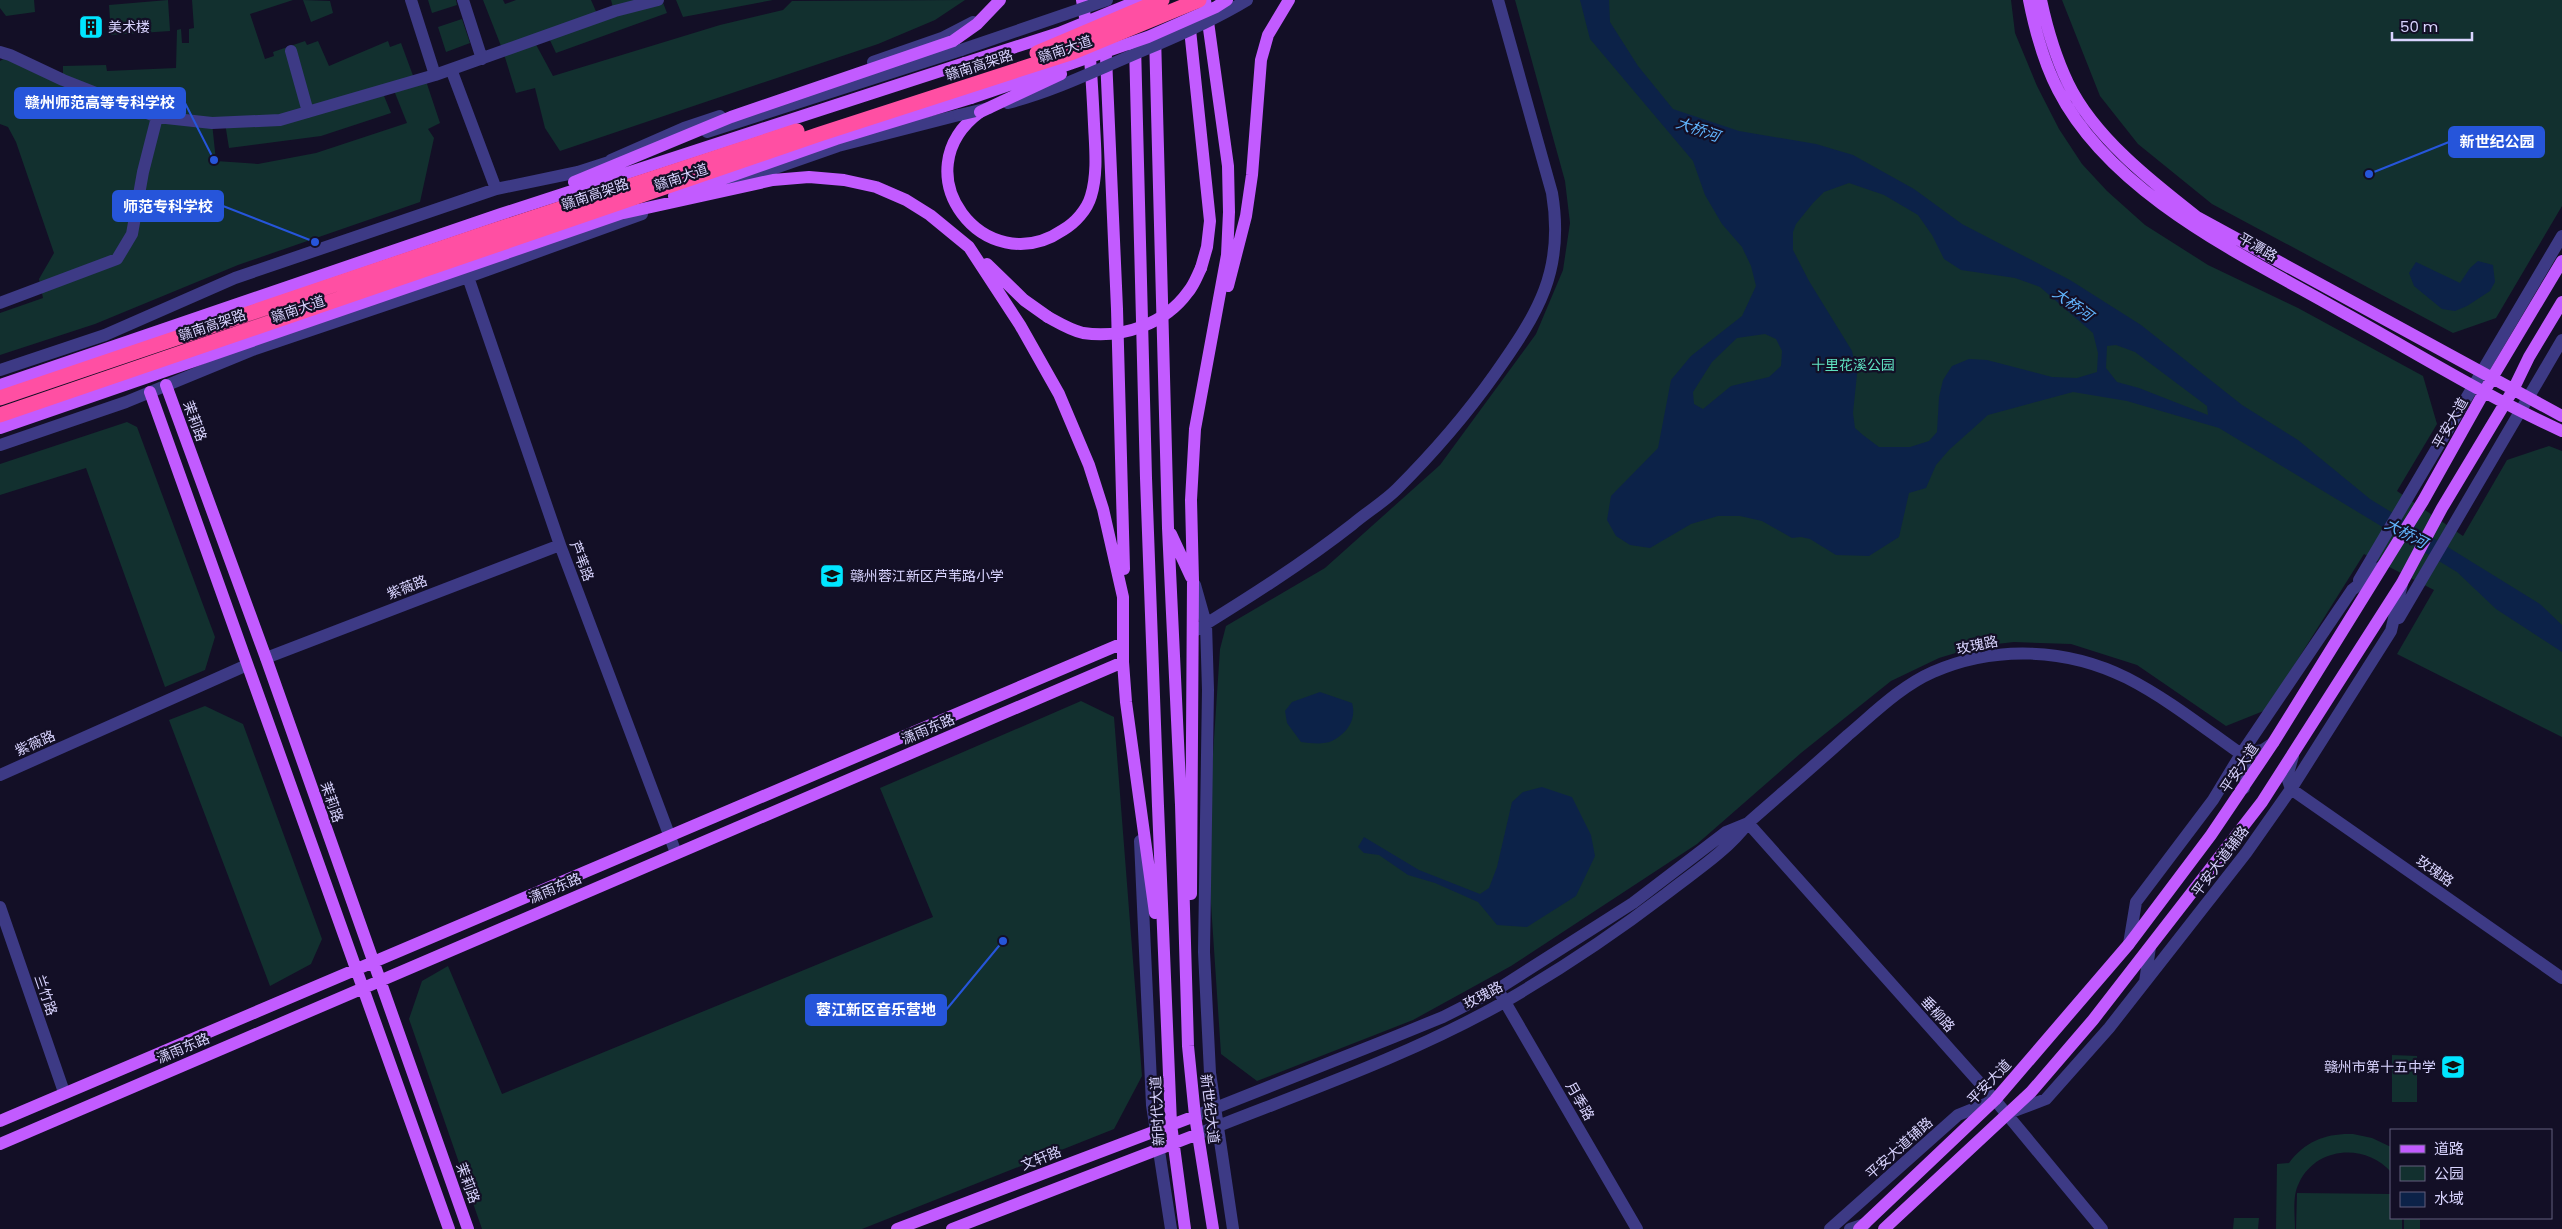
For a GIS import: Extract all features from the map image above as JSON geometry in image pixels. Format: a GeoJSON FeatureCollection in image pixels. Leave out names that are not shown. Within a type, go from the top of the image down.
{"type":"FeatureCollection","features":[{"type":"Feature","properties":{"kind":"highway","name":"赣南高架路"},"geometry":{"type":"LineString","coordinates":[[0,398],[486,233],[1056,47],[1162,0]]}},
{"type":"Feature","properties":{"kind":"highway","name":"赣南高架路"},"geometry":{"type":"LineString","coordinates":[[0,415],[820,134],[1073,52],[1199,0]]}},
{"type":"Feature","properties":{"kind":"main road"},"geometry":{"type":"LineString","coordinates":[[501,214],[646,151],[809,89],[953,41],[977,24],[1000,0]]}},
{"type":"Feature","properties":{"kind":"main road"},"geometry":{"type":"LineString","coordinates":[[1082,0],[1089,38],[1093,93],[1094,180],[1091,198],[1082,214],[1071,226],[1056,235],[1038,242],[998,241],[982,233],[967,220],[956,206],[949,189],[946,170],[948,153],[956,136],[966,122],[983,110],[1148,36]]}},
{"type":"Feature","properties":{"kind":"main road"},"geometry":{"type":"LineString","coordinates":[[1101,0],[1111,135],[1123,662],[1138,789],[1166,990]]}},
{"type":"Feature","properties":{"kind":"main road"},"geometry":{"type":"LineString","coordinates":[[1134,0],[1147,498],[1166,990]]}},
{"type":"Feature","properties":{"kind":"main road","name":"赣南大道"},"geometry":{"type":"LineString","coordinates":[[0,385],[501,214],[1059,33],[1140,0]]}},
{"type":"Feature","properties":{"kind":"main road"},"geometry":{"type":"LineString","coordinates":[[1154,0],[1168,528],[1181,796],[1186,991]]}},
{"type":"Feature","properties":{"kind":"main road"},"geometry":{"type":"LineString","coordinates":[[624,213],[773,180],[810,177],[844,180],[876,187],[906,200],[930,215],[969,247],[1024,300],[1048,317],[1082,332],[1105,334],[1126,332],[1149,324],[1172,310],[1188,292],[1201,268],[1207,248],[1210,221],[1187,0]]}},
{"type":"Feature","properties":{"kind":"main road"},"geometry":{"type":"LineString","coordinates":[[1186,991],[1190,937],[1193,828],[1194,581],[1191,500],[1195,428],[1227,255],[1229,212],[1228,166],[1205,0]]}},
{"type":"Feature","properties":{"kind":"main road","name":"赣南大道"},"geometry":{"type":"LineString","coordinates":[[0,428],[836,139],[971,98],[1148,36],[1216,7],[1227,0]]}},
{"type":"Feature","properties":{"kind":"main road"},"geometry":{"type":"LineString","coordinates":[[1212,341],[1236,260],[1246,216],[1252,175],[1261,60],[1268,35],[1289,0]]}},
{"type":"Feature","properties":{"kind":"main road","name":"平潭路"},"geometry":{"type":"LineString","coordinates":[[2029,0],[2044,54],[2058,90],[2078,123],[2101,149],[2143,188],[2188,224],[2479,390],[2562,431]]}},
{"type":"Feature","properties":{"kind":"main road","name":"平潭路"},"geometry":{"type":"LineString","coordinates":[[2041,0],[2048,26],[2069,84],[2089,116],[2151,181],[2198,217],[2562,416]]}},
{"type":"Feature","properties":{"kind":"main road"},"geometry":{"type":"LineString","coordinates":[[969,247],[1020,325],[1059,394],[1076,430],[1103,509],[1123,597]]}},
{"type":"Feature","properties":{"kind":"main road","name":"平安大道"},"geometry":{"type":"LineString","coordinates":[[2487,375],[2562,262]]}},
{"type":"Feature","properties":{"kind":"main road"},"geometry":{"type":"LineString","coordinates":[[1884,1229],[2030,1093],[2093,1020],[2262,802],[2402,583],[2442,508],[2505,404],[2529,357],[2562,302]]}},
{"type":"Feature","properties":{"kind":"main road","name":"茉莉路"},"geometry":{"type":"LineString","coordinates":[[166,385],[266,658],[378,980],[468,1229]]}},
{"type":"Feature","properties":{"kind":"main road","name":"平安大道"},"geometry":{"type":"LineString","coordinates":[[1862,1227],[1995,1100],[2130,944],[2244,788],[2274,743],[2379,560],[2423,501],[2479,390]]}},
{"type":"Feature","properties":{"kind":"main road"},"geometry":{"type":"LineString","coordinates":[[150,392],[449,1229]]}},
{"type":"Feature","properties":{"kind":"main road"},"geometry":{"type":"LineString","coordinates":[[1168,528],[1194,581]]}},
{"type":"Feature","properties":{"kind":"main road","name":"潇雨东路"},"geometry":{"type":"LineString","coordinates":[[0,1121],[64,1092],[670,837],[1123,643]]}},
{"type":"Feature","properties":{"kind":"main road","name":"潇雨东路"},"geometry":{"type":"LineString","coordinates":[[0,1144],[363,986],[1123,662]]}},
{"type":"Feature","properties":{"kind":"main road","name":"新时代大道"},"geometry":{"type":"LineString","coordinates":[[1166,990],[1171,1124],[1185,1229]]}},
{"type":"Feature","properties":{"kind":"main road","name":"新世纪大道"},"geometry":{"type":"LineString","coordinates":[[1186,991],[1188,1046],[1195,1116],[1213,1229]]}},
{"type":"Feature","properties":{"kind":"main road","name":"文轩路"},"geometry":{"type":"LineString","coordinates":[[897,1229],[1195,1116]]}},
{"type":"Feature","properties":{"kind":"main road"},"geometry":{"type":"LineString","coordinates":[[952,1229],[1198,1134]]}},
{"type":"Feature","properties":{"kind":"street"},"geometry":{"type":"LineString","coordinates":[[411,0],[436,75]]}},
{"type":"Feature","properties":{"kind":"street"},"geometry":{"type":"LineString","coordinates":[[463,0],[482,59]]}},
{"type":"Feature","properties":{"kind":"street"},"geometry":{"type":"LineString","coordinates":[[0,52],[63,80],[157,117],[225,123],[280,120],[436,75],[614,10],[658,0]]}},
{"type":"Feature","properties":{"kind":"street"},"geometry":{"type":"LineString","coordinates":[[599,166],[684,128],[942,38],[974,22],[993,0]]}},
{"type":"Feature","properties":{"kind":"street"},"geometry":{"type":"LineString","coordinates":[[0,370],[105,336],[235,278],[496,189],[599,166],[820,97],[1107,0]]}},
{"type":"Feature","properties":{"kind":"street"},"geometry":{"type":"LineString","coordinates":[[0,445],[150,392],[255,349],[838,146],[1028,98],[1198,28],[1247,0]]}},
{"type":"Feature","properties":{"kind":"street"},"geometry":{"type":"LineString","coordinates":[[1194,632],[1305,562],[1396,490],[1464,417],[1531,320],[1546,287],[1553,263],[1557,222],[1552,194],[1498,0]]}},
{"type":"Feature","properties":{"kind":"street"},"geometry":{"type":"LineString","coordinates":[[290,51],[308,112]]}},
{"type":"Feature","properties":{"kind":"street"},"geometry":{"type":"LineString","coordinates":[[451,70],[496,189]]}},
{"type":"Feature","properties":{"kind":"street"},"geometry":{"type":"LineString","coordinates":[[0,303],[117,259],[132,234],[143,172],[157,117]]}},
{"type":"Feature","properties":{"kind":"street","name":"平安大道"},"geometry":{"type":"LineString","coordinates":[[2379,560],[2409,495],[2479,390],[2562,236]]}},
{"type":"Feature","properties":{"kind":"street","name":"芦苇路"},"geometry":{"type":"LineString","coordinates":[[468,276],[560,545],[676,853]]}},
{"type":"Feature","properties":{"kind":"street"},"geometry":{"type":"LineString","coordinates":[[2391,631],[2562,340]]}},
{"type":"Feature","properties":{"kind":"street","name":"紫薇路"},"geometry":{"type":"LineString","coordinates":[[266,658],[560,545]]}},
{"type":"Feature","properties":{"kind":"street"},"geometry":{"type":"LineString","coordinates":[[2130,944],[2136,902],[2213,800],[2241,754],[2352,590],[2379,560]]}},
{"type":"Feature","properties":{"kind":"street"},"geometry":{"type":"LineString","coordinates":[[1194,581],[1206,624],[1208,690],[1204,952],[1210,1073],[1234,1229]]}},
{"type":"Feature","properties":{"kind":"street","name":"平安大道辅路"},"geometry":{"type":"LineString","coordinates":[[2007,1114],[2046,1099],[2145,982],[2246,853],[2291,789],[2391,631],[2402,583]]}},
{"type":"Feature","properties":{"kind":"street","name":"玫瑰路"},"geometry":{"type":"LineString","coordinates":[[1198,1134],[1349,1074],[1449,1030],[1505,1001],[1563,966],[1642,913],[1735,841],[1748,823],[1892,697],[1932,672],[1996,655],[2023,653],[2056,655],[2087,662],[2127,678],[2161,698],[2241,754]]}},
{"type":"Feature","properties":{"kind":"street","name":"紫薇路"},"geometry":{"type":"LineString","coordinates":[[0,776],[247,665]]}},
{"type":"Feature","properties":{"kind":"street"},"geometry":{"type":"LineString","coordinates":[[2241,754],[2263,750],[2274,743]]}},
{"type":"Feature","properties":{"kind":"street"},"geometry":{"type":"LineString","coordinates":[[2241,754],[2246,774],[2244,788]]}},
{"type":"Feature","properties":{"kind":"street"},"geometry":{"type":"LineString","coordinates":[[2262,802],[2273,795],[2291,789],[2288,777],[2293,755]]}},
{"type":"Feature","properties":{"kind":"street"},"geometry":{"type":"LineString","coordinates":[[1138,789],[1152,1105],[1171,1229]]}},
{"type":"Feature","properties":{"kind":"street","name":"玫瑰路"},"geometry":{"type":"LineString","coordinates":[[2291,789],[2562,978]]}},
{"type":"Feature","properties":{"kind":"street","name":"玫瑰路"},"geometry":{"type":"LineString","coordinates":[[1195,1116],[1435,1020],[1498,988],[1633,903],[1726,832],[1748,823]]}},
{"type":"Feature","properties":{"kind":"street","name":"垂柳路"},"geometry":{"type":"LineString","coordinates":[[1748,823],[1995,1100],[2102,1229]]}},
{"type":"Feature","properties":{"kind":"street","name":"兰竹路"},"geometry":{"type":"LineString","coordinates":[[0,907],[64,1092]]}},
{"type":"Feature","properties":{"kind":"street"},"geometry":{"type":"LineString","coordinates":[[2145,982],[2150,947]]}},
{"type":"Feature","properties":{"kind":"street","name":"月季路"},"geometry":{"type":"LineString","coordinates":[[1498,988],[1637,1229]]}},
{"type":"Feature","properties":{"kind":"street","name":"平安大道辅路"},"geometry":{"type":"LineString","coordinates":[[1830,1229],[1958,1115],[1995,1100]]}},
{"type":"Feature","properties":{"kind":"street"},"geometry":{"type":"LineString","coordinates":[[1850,1229],[1862,1227]]}},
{"type":"Feature","properties":{"kind":"green space"},"geometry":{"type":"Polygon","coordinates":[[[0,0],[34,0],[35,12],[6,16],[0,8],[0,0]]]}},
{"type":"Feature","properties":{"kind":"green space"},"geometry":{"type":"Polygon","coordinates":[[[168,0],[170,31],[111,35],[109,5],[168,0]]]}},
{"type":"Feature","properties":{"kind":"green space"},"geometry":{"type":"Polygon","coordinates":[[[192,0],[293,0],[250,14],[265,59],[274,56],[273,52],[305,41],[307,45],[318,41],[329,66],[388,41],[390,47],[401,43],[415,81],[425,78],[440,123],[428,129],[434,138],[420,202],[238,265],[95,324],[0,355],[0,313],[43,298],[39,279],[54,253],[16,142],[8,127],[0,124],[0,61],[10,55],[63,80],[63,66],[106,65],[107,71],[176,68],[177,30],[181,29],[182,43],[189,43],[189,29],[194,28],[192,0]],[[393,88],[382,91],[391,113],[321,136],[229,148],[225,123],[212,123],[216,161],[258,164],[316,153],[407,123],[393,88]]]}},
{"type":"Feature","properties":{"kind":"green space"},"geometry":{"type":"Polygon","coordinates":[[[303,0],[330,1],[333,13],[311,22],[303,0]]]}},
{"type":"Feature","properties":{"kind":"green space"},"geometry":{"type":"Polygon","coordinates":[[[428,0],[456,0],[457,5],[432,13],[428,0]]]}},
{"type":"Feature","properties":{"kind":"green space"},"geometry":{"type":"Polygon","coordinates":[[[483,0],[503,0],[505,4],[516,0],[591,0],[598,16],[614,11],[611,0],[662,0],[667,13],[556,53],[547,34],[533,39],[553,76],[720,25],[783,10],[792,1],[965,0],[935,20],[878,44],[560,151],[545,128],[535,88],[516,93],[503,51],[483,0]]]}},
{"type":"Feature","properties":{"kind":"green space"},"geometry":{"type":"Polygon","coordinates":[[[676,0],[773,0],[683,17],[676,0]]]}},
{"type":"Feature","properties":{"kind":"green space","name":"十里花溪公园"},"geometry":{"type":"Polygon","coordinates":[[[1515,0],[2011,0],[2015,33],[2037,86],[2059,129],[2082,164],[2107,191],[2145,225],[2208,265],[2298,308],[2423,376],[2437,424],[2397,491],[2463,536],[2507,460],[2549,446],[2562,451],[2562,737],[2397,654],[2434,590],[2364,554],[2266,710],[2226,726],[2137,665],[2071,644],[2014,642],[1979,646],[1939,658],[1891,681],[1801,753],[1697,844],[1511,966],[1413,1020],[1257,1081],[1221,1054],[1207,844],[1220,649],[1226,626],[1325,568],[1440,465],[1536,334],[1563,270],[1570,223],[1565,181],[1515,0]]]}},
{"type":"Feature","properties":{"kind":"green space"},"geometry":{"type":"Polygon","coordinates":[[[2062,0],[2562,0],[2562,206],[2496,318],[2453,333],[2212,204],[2138,144],[2100,96],[2062,0]]]}},
{"type":"Feature","properties":{"kind":"green space"},"geometry":{"type":"Polygon","coordinates":[[[462,19],[470,43],[446,52],[438,27],[462,19]]]}},
{"type":"Feature","properties":{"kind":"green space"},"geometry":{"type":"Polygon","coordinates":[[[127,422],[137,427],[215,637],[205,670],[165,687],[86,468],[0,495],[0,464],[127,422]]]}},
{"type":"Feature","properties":{"kind":"green space"},"geometry":{"type":"Polygon","coordinates":[[[1081,701],[1114,717],[1142,1076],[1114,1129],[862,1229],[482,1229],[409,1019],[422,981],[448,966],[502,1094],[933,917],[880,788],[1081,701]]]}},
{"type":"Feature","properties":{"kind":"green space"},"geometry":{"type":"Polygon","coordinates":[[[205,706],[243,724],[322,939],[311,964],[270,986],[169,720],[205,706]]]}},
{"type":"Feature","properties":{"kind":"green space"},"geometry":{"type":"Polygon","coordinates":[[[2392,1055],[2417,1056],[2417,1102],[2392,1102],[2392,1055]]]}},
{"type":"Feature","properties":{"kind":"green space"},"geometry":{"type":"Polygon","coordinates":[[[2343,1134],[2372,1138],[2390,1147],[2390,1171],[2381,1163],[2368,1156],[2355,1153],[2329,1156],[2317,1162],[2307,1171],[2297,1188],[2294,1212],[2295,1229],[2276,1229],[2277,1164],[2289,1163],[2302,1149],[2317,1140],[2343,1134]]]}},
{"type":"Feature","properties":{"kind":"green space"},"geometry":{"type":"Polygon","coordinates":[[[2297,1193],[2390,1194],[2390,1219],[2402,1219],[2402,1229],[2296,1229],[2297,1193]]]}},
{"type":"Feature","properties":{"kind":"green space"},"geometry":{"type":"Polygon","coordinates":[[[2234,1218],[2259,1218],[2258,1229],[2233,1229],[2234,1218]]]}},
{"type":"Feature","properties":{"kind":"green space"},"geometry":{"type":"Polygon","coordinates":[[[2404,1219],[2420,1219],[2420,1229],[2404,1229],[2404,1219]]]}},
{"type":"Feature","properties":{"kind":"water","name":"大桥河"},"geometry":{"type":"Polygon","coordinates":[[[1580,0],[1609,0],[1610,22],[1638,66],[1673,109],[1739,131],[1816,144],[1853,155],[1914,189],[1962,224],[2070,280],[2141,325],[2242,405],[2298,440],[2370,499],[2540,604],[2562,625],[2562,652],[2496,609],[2457,572],[2219,428],[2127,401],[2073,392],[1988,415],[1949,450],[1936,465],[1926,488],[1909,493],[1899,537],[1869,556],[1836,555],[1810,539],[1792,538],[1762,521],[1740,516],[1718,516],[1691,524],[1650,548],[1630,545],[1616,536],[1607,520],[1611,496],[1658,448],[1671,380],[1691,356],[1742,316],[1756,286],[1751,266],[1742,247],[1722,224],[1705,195],[1693,161],[1590,39],[1580,0]],[[1849,183],[1824,192],[1813,203],[1796,224],[1793,232],[1793,250],[1809,281],[1852,351],[1857,374],[1853,413],[1855,428],[1863,435],[1879,447],[1910,447],[1929,441],[1937,432],[1939,397],[1943,380],[1952,366],[1969,359],[1987,360],[2052,377],[2077,378],[2097,372],[2098,353],[2093,333],[2040,287],[2015,278],[1961,270],[1944,259],[1932,235],[1918,215],[1884,195],[1849,183]],[[1765,334],[1737,338],[1712,362],[1693,392],[1694,404],[1703,409],[1731,386],[1769,377],[1781,366],[1782,351],[1776,339],[1765,334]],[[2116,345],[2107,346],[2106,368],[2117,382],[2139,388],[2208,415],[2207,406],[2135,352],[2116,345]]]}},
{"type":"Feature","properties":{"kind":"water"},"geometry":{"type":"Polygon","coordinates":[[[2478,261],[2493,265],[2495,282],[2490,291],[2467,306],[2455,311],[2442,309],[2414,286],[2409,273],[2416,262],[2460,283],[2470,268],[2478,261]]]}},
{"type":"Feature","properties":{"kind":"water"},"geometry":{"type":"Polygon","coordinates":[[[1320,692],[1352,703],[1352,720],[1346,730],[1332,741],[1321,743],[1301,742],[1287,723],[1285,711],[1292,702],[1320,692]]]}},
{"type":"Feature","properties":{"kind":"water"},"geometry":{"type":"Polygon","coordinates":[[[1542,787],[1572,797],[1591,835],[1595,856],[1576,896],[1527,927],[1497,925],[1478,902],[1435,883],[1408,875],[1379,855],[1364,853],[1358,847],[1364,837],[1419,870],[1480,894],[1489,888],[1497,867],[1512,802],[1523,792],[1542,787]]]}},
{"type":"Feature","properties":{"kind":"place","name":"美术楼"},"geometry":{"type":"Point","coordinates":[91,27]}},
{"type":"Feature","properties":{"kind":"place","name":"赣州师范高等专科学校"},"geometry":{"type":"Point","coordinates":[214,160]}},
{"type":"Feature","properties":{"kind":"place","name":"新世纪公园"},"geometry":{"type":"Point","coordinates":[2369,174]}},
{"type":"Feature","properties":{"kind":"place","name":"师范专科学校"},"geometry":{"type":"Point","coordinates":[315,242]}},
{"type":"Feature","properties":{"kind":"place","name":"赣州蓉江新区芦苇路小学"},"geometry":{"type":"Point","coordinates":[832,576]}},
{"type":"Feature","properties":{"kind":"place","name":"蓉江新区音乐营地"},"geometry":{"type":"Point","coordinates":[1003,941]}},
{"type":"Feature","properties":{"kind":"place","name":"赣州市第十五中学"},"geometry":{"type":"Point","coordinates":[2453,1067]}}]}
